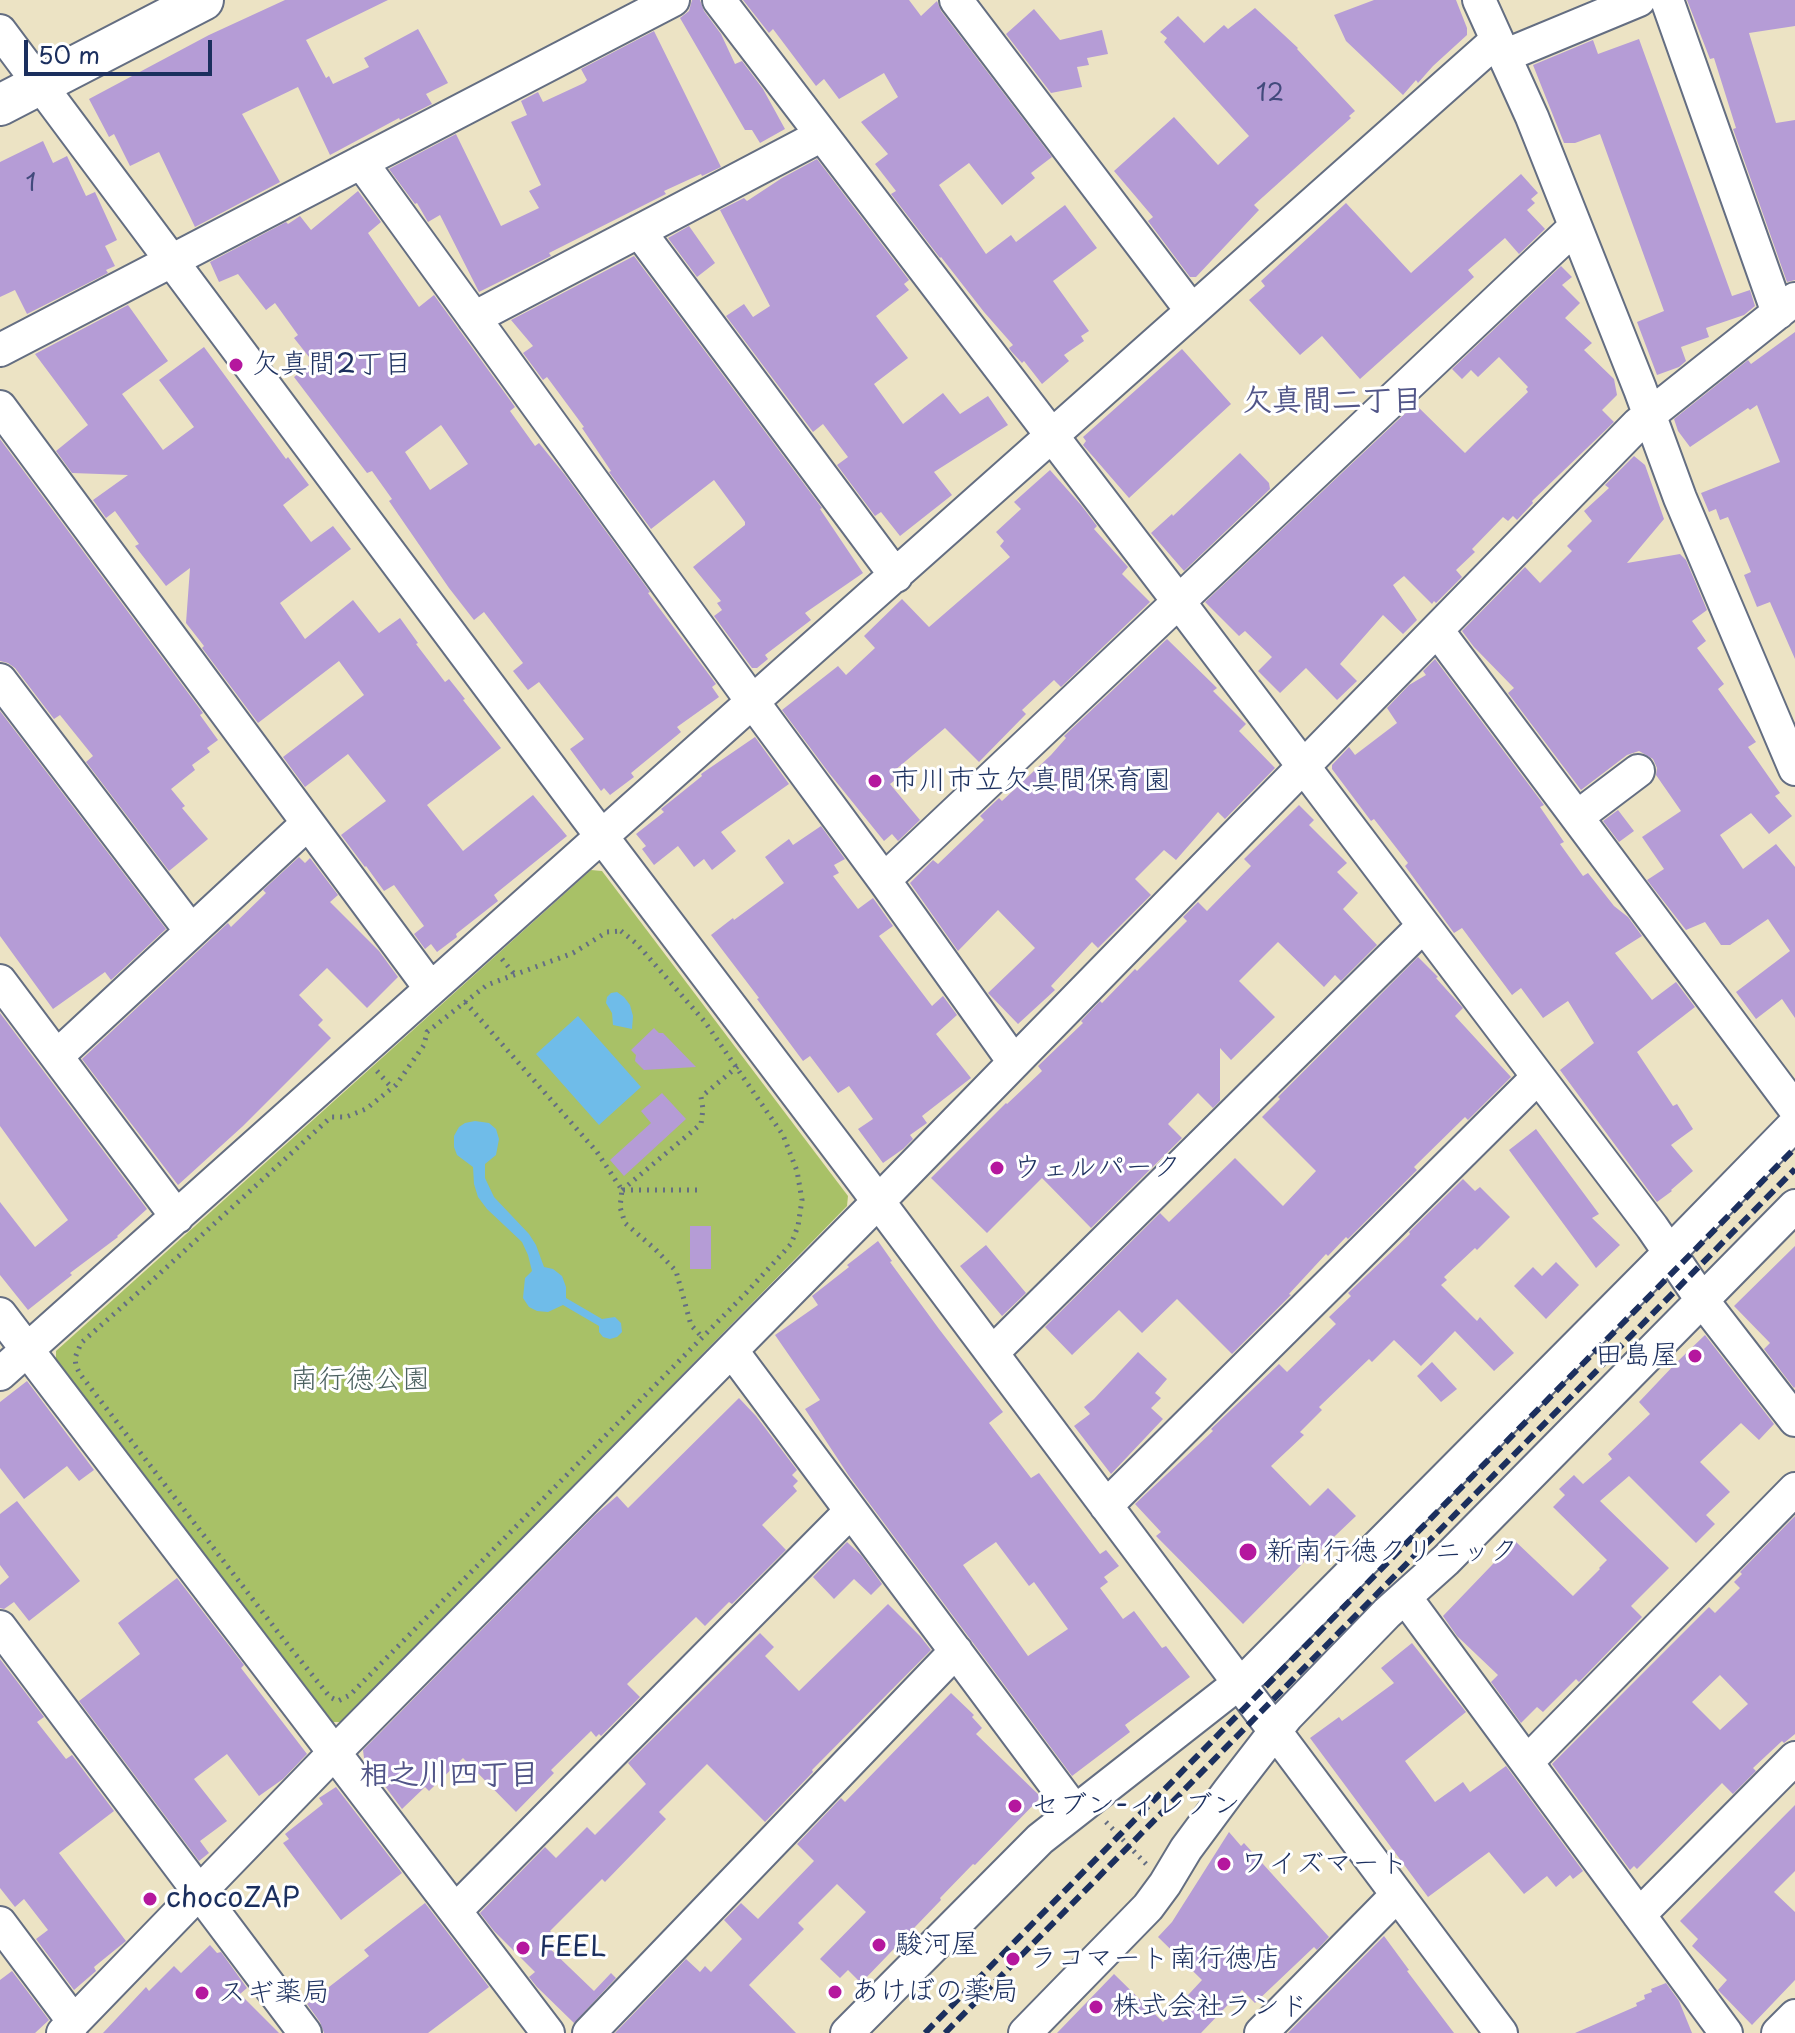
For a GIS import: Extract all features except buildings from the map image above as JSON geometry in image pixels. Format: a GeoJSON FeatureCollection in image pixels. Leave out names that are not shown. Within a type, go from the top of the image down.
{"type":"FeatureCollection","features":[{"type":"Feature","properties":{"kind":"main road"},"geometry":{"type":"LineString","coordinates":[[0,105],[203,0]]}},
{"type":"Feature","properties":{"kind":"street"},"geometry":{"type":"LineString","coordinates":[[0,350],[673,0]]}},
{"type":"Feature","properties":{"kind":"street"},"geometry":{"type":"LineString","coordinates":[[719,0],[1179,602],[1795,1420]]}},
{"type":"Feature","properties":{"kind":"street"},"geometry":{"type":"LineString","coordinates":[[956,0],[1192,311]]}},
{"type":"Feature","properties":{"kind":"street"},"geometry":{"type":"LineString","coordinates":[[1479,0],[1532,117],[1680,498],[1795,769]]}},
{"type":"Feature","properties":{"kind":"street"},"geometry":{"type":"LineString","coordinates":[[0,1374],[1192,311],[1501,48],[1639,0]]}},
{"type":"Feature","properties":{"kind":"street"},"geometry":{"type":"LineString","coordinates":[[0,1923],[68,2027],[1638,424],[1786,306],[1667,0]]}},
{"type":"Feature","properties":{"kind":"street"},"geometry":{"type":"LineString","coordinates":[[0,31],[1501,2033]]}},
{"type":"Feature","properties":{"kind":"street"},"geometry":{"type":"LineString","coordinates":[[474,318],[822,135]]}},
{"type":"Feature","properties":{"kind":"street"},"geometry":{"type":"LineString","coordinates":[[361,162],[1014,1062]]}},
{"type":"Feature","properties":{"kind":"street"},"geometry":{"type":"LineString","coordinates":[[884,880],[1574,228]]}},
{"type":"Feature","properties":{"kind":"street"},"geometry":{"type":"LineString","coordinates":[[639,231],[896,576]]}},
{"type":"Feature","properties":{"kind":"street"},"geometry":{"type":"LineString","coordinates":[[0,407],[431,989]]}},
{"type":"Feature","properties":{"kind":"street"},"geometry":{"type":"LineString","coordinates":[[1437,630],[1795,1109]]}},
{"type":"Feature","properties":{"kind":"street"},"geometry":{"type":"LineString","coordinates":[[0,680],[191,931]]}},
{"type":"Feature","properties":{"kind":"street"},"geometry":{"type":"LineString","coordinates":[[1577,817],[1638,771]]}},
{"type":"Feature","properties":{"kind":"street"},"geometry":{"type":"LineString","coordinates":[[57,1056],[308,823]]}},
{"type":"Feature","properties":{"kind":"street"},"geometry":{"type":"LineString","coordinates":[[992,1353],[1423,926]]}},
{"type":"Feature","properties":{"kind":"street"},"geometry":{"type":"LineString","coordinates":[[0,981],[177,1217]]}},
{"type":"Feature","properties":{"kind":"street"},"geometry":{"type":"LineString","coordinates":[[1106,1506],[1538,1077]]}},
{"type":"Feature","properties":{"kind":"street"},"geometry":{"type":"LineString","coordinates":[[847,2033],[1040,1839],[1239,1684],[1264,1661],[1795,1124]]}},
{"type":"Feature","properties":{"kind":"street"},"geometry":{"type":"LineString","coordinates":[[1025,2033],[1148,1907],[1186,1849],[1274,1731],[1795,1206]]}},
{"type":"Feature","properties":{"kind":"street"},"geometry":{"type":"LineString","coordinates":[[0,1314],[548,2033]]}},
{"type":"Feature","properties":{"kind":"street"},"geometry":{"type":"LineString","coordinates":[[732,1351],[956,1651],[1080,1806]]}},
{"type":"Feature","properties":{"kind":"street"},"geometry":{"type":"LineString","coordinates":[[1527,1762],[1795,1489]]}},
{"type":"Feature","properties":{"kind":"street"},"geometry":{"type":"LineString","coordinates":[[455,1911],[851,1511]]}},
{"type":"Feature","properties":{"kind":"street"},"geometry":{"type":"LineString","coordinates":[[1405,1597],[1726,2033]]}},
{"type":"Feature","properties":{"kind":"street"},"geometry":{"type":"LineString","coordinates":[[0,1627],[305,2033]]}},
{"type":"Feature","properties":{"kind":"street"},"geometry":{"type":"LineString","coordinates":[[589,2033],[956,1651]]}},
{"type":"Feature","properties":{"kind":"street"},"geometry":{"type":"LineString","coordinates":[[1639,1915],[1795,1758]]}},
{"type":"Feature","properties":{"kind":"street"},"geometry":{"type":"LineString","coordinates":[[1261,2033],[1397,1895]]}},
{"type":"Feature","properties":{"kind":"street"},"geometry":{"type":"LineString","coordinates":[[1778,2033],[1795,2016]]}},
{"type":"Feature","properties":{"kind":"path"},"geometry":{"type":"LineString","coordinates":[[621,931],[637,944],[705,1022],[736,1068],[783,1135],[797,1171],[802,1200],[798,1226],[791,1244],[350,1695],[338,1701],[330,1697],[80,1374],[75,1358],[81,1343],[331,1117],[346,1117],[366,1109],[392,1088],[417,1057],[427,1032],[465,1002],[487,985],[573,953],[607,932],[621,931]]}},
{"type":"Feature","properties":{"kind":"path"},"geometry":{"type":"LineString","coordinates":[[465,1002],[597,1152],[622,1190],[620,1207],[625,1223],[676,1271],[691,1325],[702,1337]]}},
{"type":"Feature","properties":{"kind":"path"},"geometry":{"type":"LineString","coordinates":[[622,1190],[701,1124],[701,1097],[749,1059]]}},
{"type":"Feature","properties":{"kind":"path"},"geometry":{"type":"LineString","coordinates":[[371,1064],[392,1088]]}},
{"type":"Feature","properties":{"kind":"path"},"geometry":{"type":"LineString","coordinates":[[622,1190],[698,1190]]}},
{"type":"Feature","properties":{"kind":"path"},"geometry":{"type":"LineString","coordinates":[[1080,1806],[1165,1884]]}},
{"type":"Feature","properties":{"kind":"green space","name":"南行徳公園"},"geometry":{"type":"Polygon","coordinates":[[[591,870],[602,871],[848,1196],[847,1206],[343,1722],[333,1722],[56,1359],[56,1351],[591,870]]]}},
{"type":"Feature","properties":{"kind":"water"},"geometry":{"type":"Polygon","coordinates":[[[617,992],[630,1005],[632,1029],[613,1025],[612,1013],[606,1003],[611,993],[617,992]]]}},
{"type":"Feature","properties":{"kind":"water"},"geometry":{"type":"Polygon","coordinates":[[[578,1016],[641,1087],[599,1125],[536,1054],[578,1016]]]}},
{"type":"Feature","properties":{"kind":"water"},"geometry":{"type":"Polygon","coordinates":[[[475,1121],[489,1123],[496,1129],[499,1139],[496,1155],[485,1164],[485,1178],[494,1197],[529,1234],[544,1267],[562,1276],[566,1298],[602,1319],[615,1317],[621,1323],[622,1332],[617,1337],[603,1337],[599,1326],[563,1305],[548,1312],[537,1311],[529,1307],[523,1298],[525,1278],[532,1271],[528,1255],[522,1242],[478,1197],[473,1167],[457,1155],[454,1147],[454,1136],[459,1127],[475,1121]]]}},
{"type":"Feature","properties":{"kind":"railway"},"geometry":{"type":"LineString","coordinates":[[925,2033],[1795,1148]]}},
{"type":"Feature","properties":{"kind":"railway"},"geometry":{"type":"LineString","coordinates":[[945,2033],[1795,1169]]}},
{"type":"Feature","properties":{"kind":"place","name":"欠真間2丁目"},"geometry":{"type":"Point","coordinates":[236,365]}},
{"type":"Feature","properties":{"kind":"place","name":"市川市立欠真間保育園"},"geometry":{"type":"Point","coordinates":[875,781]}},
{"type":"Feature","properties":{"kind":"place","name":"ウェルパーク"},"geometry":{"type":"Point","coordinates":[997,1168]}},
{"type":"Feature","properties":{"kind":"place","name":"田島屋"},"geometry":{"type":"Point","coordinates":[1695,1356]}},
{"type":"Feature","properties":{"kind":"place","name":"新南行徳クリニック"},"geometry":{"type":"Point","coordinates":[1248,1552]}},
{"type":"Feature","properties":{"kind":"place","name":"セブン-イレブン"},"geometry":{"type":"Point","coordinates":[1015,1806]}},
{"type":"Feature","properties":{"kind":"place","name":"ワイズマート"},"geometry":{"type":"Point","coordinates":[1224,1864]}},
{"type":"Feature","properties":{"kind":"place","name":"chocoZAP"},"geometry":{"type":"Point","coordinates":[150,1899]}},
{"type":"Feature","properties":{"kind":"place","name":"駿河屋"},"geometry":{"type":"Point","coordinates":[879,1945]}},
{"type":"Feature","properties":{"kind":"place","name":"FEEL"},"geometry":{"type":"Point","coordinates":[523,1948]}},
{"type":"Feature","properties":{"kind":"place","name":"ラコマート南行徳店"},"geometry":{"type":"Point","coordinates":[1013,1959]}},
{"type":"Feature","properties":{"kind":"place","name":"あけぼの薬局"},"geometry":{"type":"Point","coordinates":[835,1992]}},
{"type":"Feature","properties":{"kind":"place","name":"スギ薬局"},"geometry":{"type":"Point","coordinates":[202,1993]}},
{"type":"Feature","properties":{"kind":"place","name":"株式会社ランド"},"geometry":{"type":"Point","coordinates":[1096,2007]}},
{"type":"Feature","properties":{"kind":"district","name":"欠真間二丁目"},"geometry":{"type":"Point","coordinates":[1332,402]}},
{"type":"Feature","properties":{"kind":"district","name":"相之川四丁目"},"geometry":{"type":"Point","coordinates":[449,1776]}}]}
